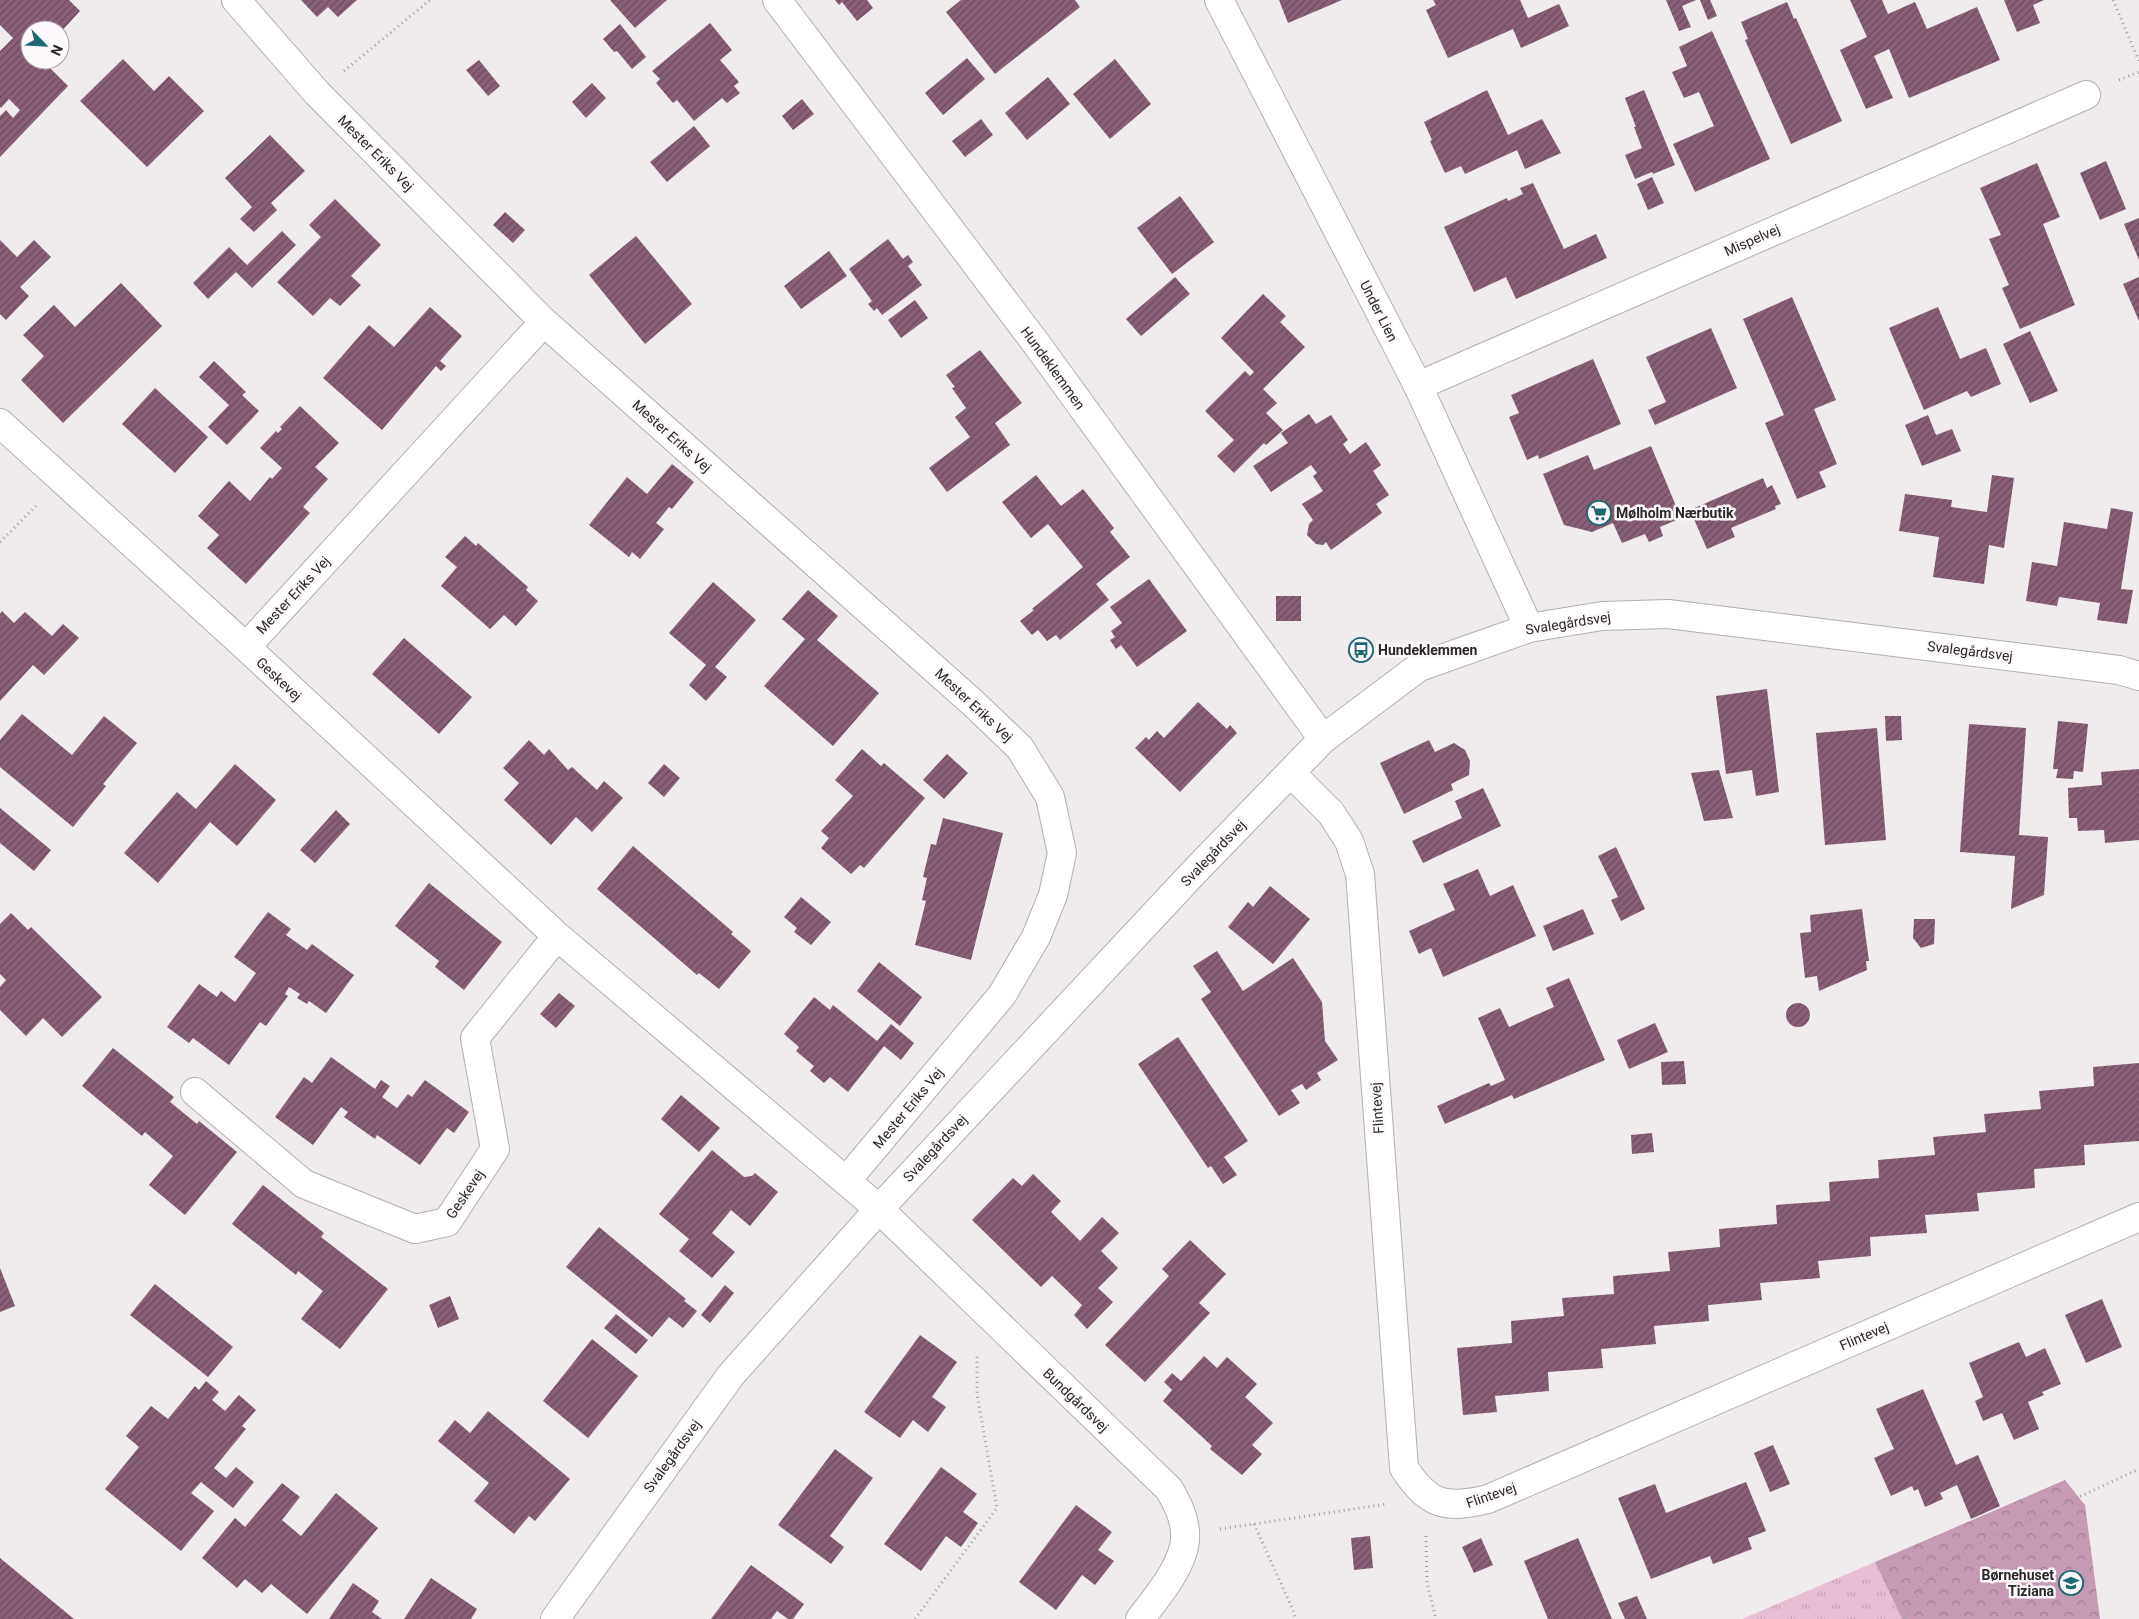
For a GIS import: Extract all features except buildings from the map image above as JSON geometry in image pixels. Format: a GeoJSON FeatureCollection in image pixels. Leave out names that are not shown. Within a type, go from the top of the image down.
{"type":"FeatureCollection","features":[{"type":"Feature","properties":{"kind":"street","name":"Mester Eriks Vej"},"geometry":{"type":"LineString","coordinates":[[236,0],[317,94],[544,322],[973,703],[1020,748],[1050,797],[1062,853],[1053,895],[1036,937],[1002,995],[846,1181]]}},
{"type":"Feature","properties":{"kind":"street","name":"Hundeklemmen"},"geometry":{"type":"LineString","coordinates":[[776,0],[1038,346],[1323,740]]}},
{"type":"Feature","properties":{"kind":"street","name":"Under Lien"},"geometry":{"type":"LineString","coordinates":[[1219,0],[1418,386],[1528,628]]}},
{"type":"Feature","properties":{"kind":"street","name":"Mispelvej"},"geometry":{"type":"LineString","coordinates":[[1418,386],[2086,94]]}},
{"type":"Feature","properties":{"kind":"street","name":"Mester Eriks Vej"},"geometry":{"type":"LineString","coordinates":[[246,647],[544,322]]}},
{"type":"Feature","properties":{"kind":"street","name":"Geskevej"},"geometry":{"type":"LineString","coordinates":[[0,423],[246,647],[557,936],[879,1209]]}},
{"type":"Feature","properties":{"kind":"street","name":"Svalegårdsvej"},"geometry":{"type":"LineString","coordinates":[[555,1619],[731,1375],[879,1209],[1196,870],[1323,740],[1419,667],[1528,628],[1602,616],[1668,614],[2119,670],[2139,676]]}},
{"type":"Feature","properties":{"kind":"street","name":"Flintevej"},"geometry":{"type":"LineString","coordinates":[[1291,773],[1332,813],[1349,841],[1360,874],[1404,1468],[1415,1485],[1446,1505],[1461,1505],[1488,1499],[2139,1217]]}},
{"type":"Feature","properties":{"kind":"street","name":"Geskevej"},"geometry":{"type":"LineString","coordinates":[[195,1092],[304,1184],[415,1230],[448,1222],[495,1149],[476,1038],[557,936]]}},
{"type":"Feature","properties":{"kind":"street","name":"Bundgårdsvej"},"geometry":{"type":"LineString","coordinates":[[879,1209],[1168,1490],[1180,1508],[1186,1533],[1179,1563],[1160,1594],[1140,1619]]}},
{"type":"Feature","properties":{"kind":"path"},"geometry":{"type":"LineString","coordinates":[[317,94],[430,0]]}},
{"type":"Feature","properties":{"kind":"path"},"geometry":{"type":"LineString","coordinates":[[2113,0],[2139,61]]}},
{"type":"Feature","properties":{"kind":"path"},"geometry":{"type":"LineString","coordinates":[[0,542],[63,480]]}},
{"type":"Feature","properties":{"kind":"path"},"geometry":{"type":"LineString","coordinates":[[915,1619],[997,1508],[977,1394],[977,1350],[997,1323]]}},
{"type":"Feature","properties":{"kind":"path"},"geometry":{"type":"LineString","coordinates":[[1905,1619],[1911,1604],[1925,1584],[1965,1550],[2139,1469]]}},
{"type":"Feature","properties":{"kind":"path"},"geometry":{"type":"LineString","coordinates":[[1429,1495],[1426,1534],[1427,1584],[1436,1619]]}},
{"type":"Feature","properties":{"kind":"path"},"geometry":{"type":"LineString","coordinates":[[1186,1533],[1389,1504]]}},
{"type":"Feature","properties":{"kind":"path"},"geometry":{"type":"LineString","coordinates":[[1254,1524],[1293,1610],[1295,1619]]}},
{"type":"Feature","properties":{"kind":"green space"},"geometry":{"type":"Polygon","coordinates":[[[2065,1480],[2085,1505],[2100,1619],[1902,1619],[1875,1562],[2065,1480]]]}},
{"type":"Feature","properties":{"kind":"green space"},"geometry":{"type":"Polygon","coordinates":[[[1875,1562],[1902,1619],[1742,1619],[1875,1562]]]}},
{"type":"Feature","properties":{"kind":"place","name":"Mølholm Nærbutik"},"geometry":{"type":"Point","coordinates":[1599,513]}},
{"type":"Feature","properties":{"kind":"place","name":"Hundeklemmen"},"geometry":{"type":"Point","coordinates":[1361,650]}},
{"type":"Feature","properties":{"kind":"place","name":"Børnehuset Tiziana"},"geometry":{"type":"Point","coordinates":[2071,1583]}}]}
